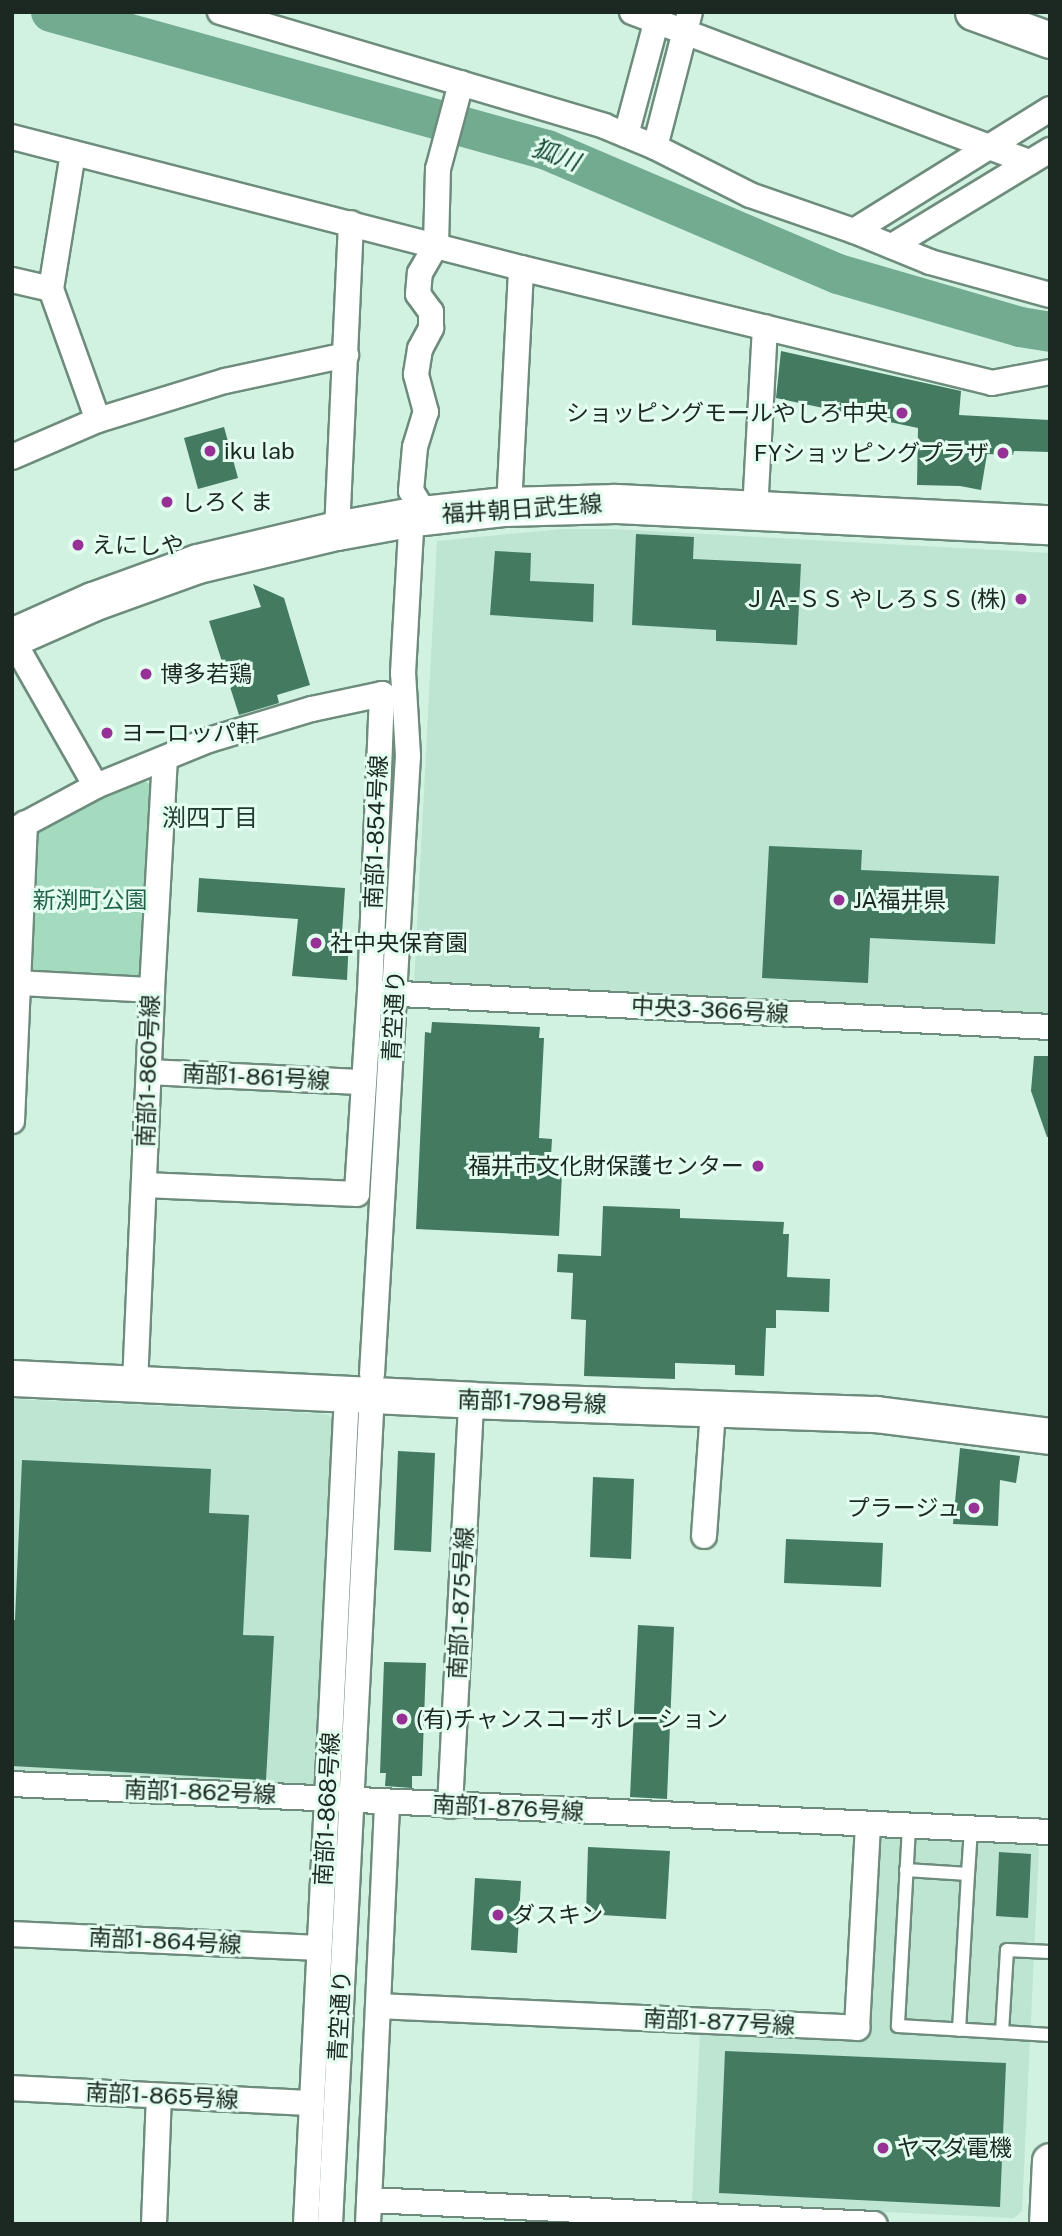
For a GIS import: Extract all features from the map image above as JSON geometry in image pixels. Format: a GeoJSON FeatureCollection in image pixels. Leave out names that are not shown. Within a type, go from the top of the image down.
{"type":"FeatureCollection","features":[{"type":"Feature","properties":{"kind":"main road","name":"福井朝日武生線"},"geometry":{"type":"LineString","coordinates":[[12,638],[93,601],[198,564],[337,531],[414,517],[509,507],[615,504],[1050,525]]}},
{"type":"Feature","properties":{"kind":"street"},"geometry":{"type":"LineString","coordinates":[[220,12],[250,16],[460,87],[626,135],[750,195],[983,279],[1050,295]]}},
{"type":"Feature","properties":{"kind":"street"},"geometry":{"type":"LineString","coordinates":[[632,12],[687,23],[988,146],[1040,156]]}},
{"type":"Feature","properties":{"kind":"street"},"geometry":{"type":"LineString","coordinates":[[973,12],[1050,40]]}},
{"type":"Feature","properties":{"kind":"street"},"geometry":{"type":"LineString","coordinates":[[626,135],[658,16]]}},
{"type":"Feature","properties":{"kind":"street"},"geometry":{"type":"LineString","coordinates":[[655,147],[687,23]]}},
{"type":"Feature","properties":{"kind":"street"},"geometry":{"type":"LineString","coordinates":[[418,502],[411,491],[415,447],[426,412],[416,374],[419,349],[430,328],[431,312],[418,294],[420,273],[436,245],[442,153],[460,87]]}},
{"type":"Feature","properties":{"kind":"street"},"geometry":{"type":"LineString","coordinates":[[854,231],[1050,108]]}},
{"type":"Feature","properties":{"kind":"street"},"geometry":{"type":"LineString","coordinates":[[12,137],[521,268],[992,383],[1050,372]]}},
{"type":"Feature","properties":{"kind":"street"},"geometry":{"type":"LineString","coordinates":[[73,153],[51,289],[98,420]]}},
{"type":"Feature","properties":{"kind":"street"},"geometry":{"type":"LineString","coordinates":[[892,246],[1040,156]]}},
{"type":"Feature","properties":{"kind":"street"},"geometry":{"type":"LineString","coordinates":[[337,531],[351,223]]}},
{"type":"Feature","properties":{"kind":"street"},"geometry":{"type":"LineString","coordinates":[[509,507],[521,268]]}},
{"type":"Feature","properties":{"kind":"street"},"geometry":{"type":"LineString","coordinates":[[12,280],[51,289]]}},
{"type":"Feature","properties":{"kind":"street"},"geometry":{"type":"LineString","coordinates":[[755,511],[765,327]]}},
{"type":"Feature","properties":{"kind":"street"},"geometry":{"type":"LineString","coordinates":[[12,457],[98,420],[225,381],[346,355]]}},
{"type":"Feature","properties":{"kind":"street","name":"青空通り"},"geometry":{"type":"LineString","coordinates":[[363,1392],[395,994],[408,756],[403,673],[411,532]]}},
{"type":"Feature","properties":{"kind":"street"},"geometry":{"type":"LineString","coordinates":[[12,638],[96,786]]}},
{"type":"Feature","properties":{"kind":"street","name":"南部1-854号線"},"geometry":{"type":"LineString","coordinates":[[19,827],[96,786],[254,725],[382,694],[370,991],[357,1194],[144,1185]]}},
{"type":"Feature","properties":{"kind":"street","name":"南部1-860号線"},"geometry":{"type":"LineString","coordinates":[[135,1384],[152,990],[166,758]]}},
{"type":"Feature","properties":{"kind":"street"},"geometry":{"type":"LineString","coordinates":[[12,1121],[18,983],[19,827]]}},
{"type":"Feature","properties":{"kind":"street"},"geometry":{"type":"LineString","coordinates":[[18,983],[152,990]]}},
{"type":"Feature","properties":{"kind":"street","name":"中央3-366号線"},"geometry":{"type":"LineString","coordinates":[[370,991],[1050,1027]]}},
{"type":"Feature","properties":{"kind":"street","name":"南部1-861号線"},"geometry":{"type":"LineString","coordinates":[[149,1072],[364,1082]]}},
{"type":"Feature","properties":{"kind":"street","name":"南部1-798号線"},"geometry":{"type":"LineString","coordinates":[[12,1378],[363,1392],[471,1400],[876,1414],[1050,1436]]}},
{"type":"Feature","properties":{"kind":"street","name":"南部1-868号線"},"geometry":{"type":"LineString","coordinates":[[306,2224],[318,1948],[343,1798],[363,1392]]}},
{"type":"Feature","properties":{"kind":"street","name":"南部1-875号線"},"geometry":{"type":"LineString","coordinates":[[450,1806],[471,1400]]}},
{"type":"Feature","properties":{"kind":"street"},"geometry":{"type":"LineString","coordinates":[[704,1535],[713,1409]]}},
{"type":"Feature","properties":{"kind":"street","name":"南部1-862号線"},"geometry":{"type":"LineString","coordinates":[[12,1784],[387,1802]]}},
{"type":"Feature","properties":{"kind":"street","name":"青空通り"},"geometry":{"type":"LineString","coordinates":[[330,2224],[343,1798]]}},
{"type":"Feature","properties":{"kind":"street"},"geometry":{"type":"LineString","coordinates":[[387,1802],[368,2212],[860,2223]]}},
{"type":"Feature","properties":{"kind":"street","name":"南部1-876号線"},"geometry":{"type":"LineString","coordinates":[[387,1802],[1050,1832]]}},
{"type":"Feature","properties":{"kind":"street","name":"南部1-877号線"},"geometry":{"type":"LineString","coordinates":[[378,2006],[857,2028],[868,1825]]}},
{"type":"Feature","properties":{"kind":"street","name":"南部1-864号線"},"geometry":{"type":"LineString","coordinates":[[12,1934],[318,1948]]}},
{"type":"Feature","properties":{"kind":"street","name":"南部1-865号線"},"geometry":{"type":"LineString","coordinates":[[12,2088],[312,2103]]}},
{"type":"Feature","properties":{"kind":"street"},"geometry":{"type":"LineString","coordinates":[[153,2224],[159,2096]]}},
{"type":"Feature","properties":{"kind":"street"},"geometry":{"type":"LineString","coordinates":[[1047,2224],[1050,2161]]}},
{"type":"Feature","properties":{"kind":"lane"},"geometry":{"type":"LineString","coordinates":[[909,1827],[898,2026],[1050,2035]]}},
{"type":"Feature","properties":{"kind":"lane"},"geometry":{"type":"LineString","coordinates":[[959,2030],[971,1829]]}},
{"type":"Feature","properties":{"kind":"lane"},"geometry":{"type":"LineString","coordinates":[[906,1870],[968,1874]]}},
{"type":"Feature","properties":{"kind":"lane"},"geometry":{"type":"LineString","coordinates":[[1002,2032],[1007,1950],[1050,1952]]}},
{"type":"Feature","properties":{"kind":"shaded area"},"geometry":{"type":"Polygon","coordinates":[[[563,529],[614,529],[1050,553],[1050,1014],[414,983],[437,541],[563,529]]]}},
{"type":"Feature","properties":{"kind":"shaded area"},"geometry":{"type":"Polygon","coordinates":[[[12,1399],[327,1414],[334,1420],[318,1778],[309,1787],[12,1773],[12,1399]]]}},
{"type":"Feature","properties":{"kind":"shaded area"},"geometry":{"type":"Polygon","coordinates":[[[884,1837],[1034,1845],[1039,1848],[1022,2211],[1014,2218],[692,2203],[700,2031],[867,2039],[876,1845],[884,1837]]]}},
{"type":"Feature","properties":{"kind":"green space","name":"新渕町公園"},"geometry":{"type":"Polygon","coordinates":[[[140,777],[154,788],[144,971],[137,980],[35,974],[29,963],[34,836],[40,826],[140,777]]]}},
{"type":"Feature","properties":{"kind":"building","name":"ショッピングモールやしろ中央"},"geometry":{"type":"Polygon","coordinates":[[[781,351],[961,391],[959,415],[1050,420],[1050,452],[1014,451],[1013,455],[987,454],[981,490],[960,486],[917,485],[918,428],[776,398],[781,351]]]}},
{"type":"Feature","properties":{"kind":"building"},"geometry":{"type":"Polygon","coordinates":[[[224,427],[238,478],[198,489],[184,438],[224,427]]]}},
{"type":"Feature","properties":{"kind":"building"},"geometry":{"type":"Polygon","coordinates":[[[636,534],[694,537],[693,559],[801,564],[797,645],[716,641],[716,630],[632,625],[636,534]]]}},
{"type":"Feature","properties":{"kind":"building"},"geometry":{"type":"Polygon","coordinates":[[[495,551],[531,553],[530,581],[594,584],[593,622],[490,615],[495,551]]]}},
{"type":"Feature","properties":{"kind":"building"},"geometry":{"type":"Polygon","coordinates":[[[253,584],[284,598],[310,685],[277,695],[279,703],[239,715],[209,621],[261,607],[253,584]]]}},
{"type":"Feature","properties":{"kind":"building"},"geometry":{"type":"Polygon","coordinates":[[[769,846],[862,850],[861,870],[999,876],[995,944],[870,938],[868,983],[762,978],[769,846]]]}},
{"type":"Feature","properties":{"kind":"building"},"geometry":{"type":"Polygon","coordinates":[[[199,878],[345,888],[342,934],[349,937],[347,980],[292,976],[298,919],[197,912],[199,878]]]}},
{"type":"Feature","properties":{"kind":"building"},"geometry":{"type":"Polygon","coordinates":[[[432,1022],[540,1027],[539,1038],[544,1038],[539,1138],[552,1139],[550,1173],[562,1173],[559,1236],[416,1229],[425,1032],[431,1033],[432,1022]]]}},
{"type":"Feature","properties":{"kind":"building"},"geometry":{"type":"Polygon","coordinates":[[[1034,1056],[1050,1056],[1050,1137],[1047,1137],[1031,1091],[1034,1056]]]}},
{"type":"Feature","properties":{"kind":"building"},"geometry":{"type":"Polygon","coordinates":[[[603,1206],[680,1209],[680,1218],[784,1222],[783,1234],[789,1234],[787,1277],[830,1279],[829,1312],[776,1310],[776,1328],[766,1328],[764,1376],[735,1375],[735,1365],[675,1363],[675,1379],[584,1376],[586,1320],[571,1319],[573,1273],[557,1272],[558,1254],[601,1256],[603,1206]]]}},
{"type":"Feature","properties":{"kind":"building"},"geometry":{"type":"Polygon","coordinates":[[[960,1448],[1020,1456],[1016,1483],[1000,1480],[998,1526],[953,1524],[960,1448]]]}},
{"type":"Feature","properties":{"kind":"building"},"geometry":{"type":"Polygon","coordinates":[[[398,1451],[435,1453],[431,1552],[394,1550],[398,1451]]]}},
{"type":"Feature","properties":{"kind":"building"},"geometry":{"type":"Polygon","coordinates":[[[22,1460],[211,1469],[209,1513],[249,1515],[243,1635],[274,1636],[266,1780],[12,1766],[12,1620],[15,1620],[22,1460]]]}},
{"type":"Feature","properties":{"kind":"building"},"geometry":{"type":"Polygon","coordinates":[[[593,1477],[634,1479],[631,1559],[590,1557],[593,1477]]]}},
{"type":"Feature","properties":{"kind":"building"},"geometry":{"type":"Polygon","coordinates":[[[786,1539],[883,1543],[881,1587],[784,1583],[786,1539]]]}},
{"type":"Feature","properties":{"kind":"building"},"geometry":{"type":"Polygon","coordinates":[[[638,1625],[674,1627],[667,1799],[630,1797],[638,1625]]]}},
{"type":"Feature","properties":{"kind":"building"},"geometry":{"type":"Polygon","coordinates":[[[384,1662],[426,1663],[422,1776],[412,1776],[412,1788],[385,1786],[386,1773],[380,1773],[384,1662]]]}},
{"type":"Feature","properties":{"kind":"building"},"geometry":{"type":"Polygon","coordinates":[[[588,1847],[670,1851],[666,1919],[586,1914],[588,1847]]]}},
{"type":"Feature","properties":{"kind":"building"},"geometry":{"type":"Polygon","coordinates":[[[999,1852],[1031,1854],[1028,1918],[996,1916],[999,1852]]]}},
{"type":"Feature","properties":{"kind":"building"},"geometry":{"type":"Polygon","coordinates":[[[475,1878],[521,1881],[517,1953],[471,1950],[475,1878]]]}},
{"type":"Feature","properties":{"kind":"building"},"geometry":{"type":"Polygon","coordinates":[[[725,2051],[1006,2063],[1000,2207],[719,2193],[725,2051]]]}},
{"type":"Feature","properties":{"kind":"waterway","name":"狐川"},"geometry":{"type":"LineString","coordinates":[[51,12],[547,150],[838,274],[1020,327],[1050,332]]}},
{"type":"Feature","properties":{"kind":"place","name":"ショッピングモールやしろ中央"},"geometry":{"type":"Point","coordinates":[902,413]}},
{"type":"Feature","properties":{"kind":"place","name":"iku lab"},"geometry":{"type":"Point","coordinates":[210,451]}},
{"type":"Feature","properties":{"kind":"place","name":"FYショッピングプラザ"},"geometry":{"type":"Point","coordinates":[1003,453]}},
{"type":"Feature","properties":{"kind":"place","name":"しろくま"},"geometry":{"type":"Point","coordinates":[167,502]}},
{"type":"Feature","properties":{"kind":"place","name":"えにしや"},"geometry":{"type":"Point","coordinates":[78,545]}},
{"type":"Feature","properties":{"kind":"place","name":"ＪＡ-ＳＳ やしろＳＳ (株)"},"geometry":{"type":"Point","coordinates":[1021,599]}},
{"type":"Feature","properties":{"kind":"place","name":"博多若鶏"},"geometry":{"type":"Point","coordinates":[146,674]}},
{"type":"Feature","properties":{"kind":"place","name":"ヨーロッパ軒"},"geometry":{"type":"Point","coordinates":[107,733]}},
{"type":"Feature","properties":{"kind":"place","name":"JA福井県"},"geometry":{"type":"Point","coordinates":[839,900]}},
{"type":"Feature","properties":{"kind":"place","name":"社中央保育園"},"geometry":{"type":"Point","coordinates":[316,943]}},
{"type":"Feature","properties":{"kind":"place","name":"福井市文化財保護センター"},"geometry":{"type":"Point","coordinates":[758,1166]}},
{"type":"Feature","properties":{"kind":"place","name":"プラージュ"},"geometry":{"type":"Point","coordinates":[974,1508]}},
{"type":"Feature","properties":{"kind":"place","name":"(有)チャンスコーポレーション"},"geometry":{"type":"Point","coordinates":[402,1719]}},
{"type":"Feature","properties":{"kind":"place","name":"ダスキン"},"geometry":{"type":"Point","coordinates":[498,1915]}},
{"type":"Feature","properties":{"kind":"place","name":"ヤマダ電機"},"geometry":{"type":"Point","coordinates":[883,2148]}},
{"type":"Feature","properties":{"kind":"district","name":"渕四丁目"},"geometry":{"type":"Point","coordinates":[210,818]}}]}
